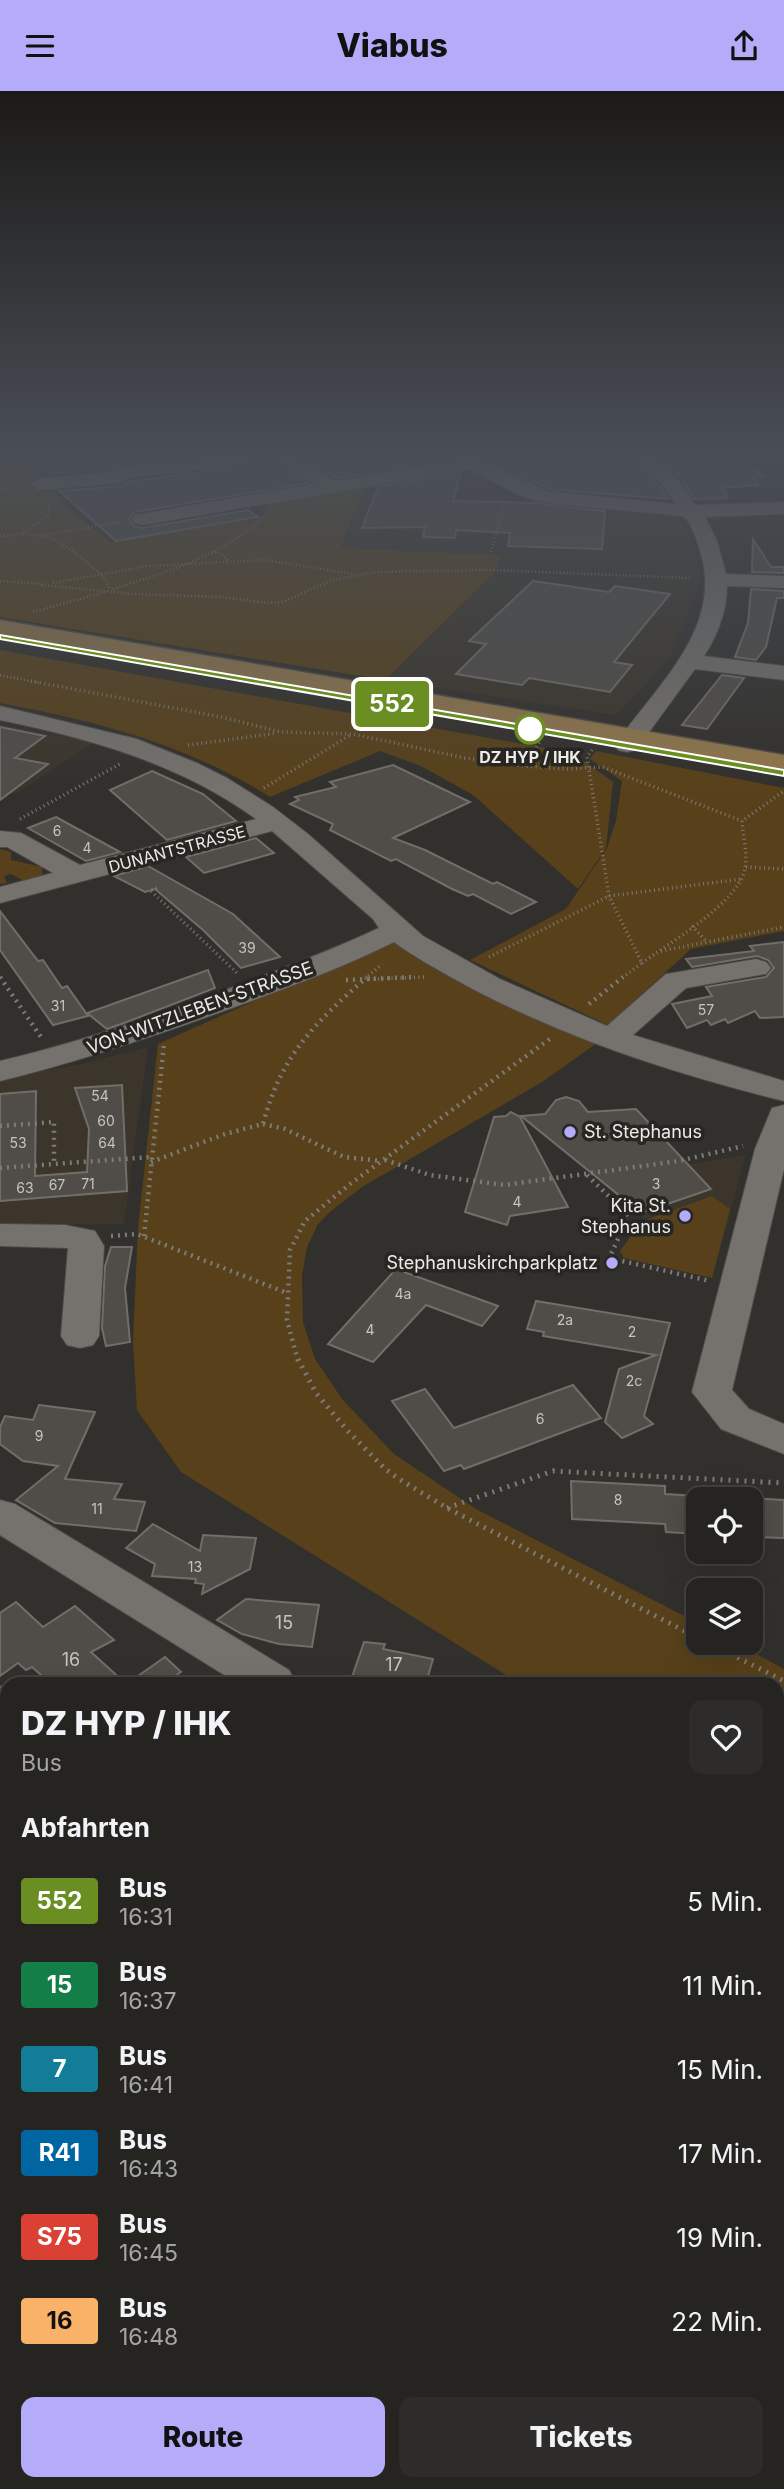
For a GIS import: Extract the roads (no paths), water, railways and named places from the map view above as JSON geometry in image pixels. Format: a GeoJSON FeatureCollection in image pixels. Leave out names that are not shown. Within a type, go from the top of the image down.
{"type":"FeatureCollection","features":[{"type":"Feature","properties":{"kind":"main road"},"geometry":{"type":"LineString","coordinates":[[0,627],[630,740],[784,773]]}},
{"type":"Feature","properties":{"kind":"main road"},"geometry":{"type":"LineString","coordinates":[[0,637],[784,763]]}},
{"type":"Feature","properties":{"kind":"street"},"geometry":{"type":"LineString","coordinates":[[630,740],[707,632],[716,607],[717,580],[713,565]]}},
{"type":"Feature","properties":{"kind":"street"},"geometry":{"type":"LineString","coordinates":[[717,580],[784,582]]}},
{"type":"Feature","properties":{"kind":"street"},"geometry":{"type":"LineString","coordinates":[[688,661],[784,673]]}},
{"type":"Feature","properties":{"kind":"street"},"geometry":{"type":"LineString","coordinates":[[0,713],[102,735],[148,751],[190,769],[246,800],[276,822],[383,913],[390,938],[525,1003],[612,1038],[687,1065],[784,1091]]}},
{"type":"Feature","properties":{"kind":"street","name":"DUNANTSTRASSE"},"geometry":{"type":"LineString","coordinates":[[0,895],[276,822]]}},
{"type":"Feature","properties":{"kind":"street"},"geometry":{"type":"LineString","coordinates":[[6,831],[12,839],[79,876]]}},
{"type":"Feature","properties":{"kind":"street","name":"VON-WITZLEBEN-STRASSE"},"geometry":{"type":"LineString","coordinates":[[0,1071],[55,1059],[166,1023],[390,938]]}},
{"type":"Feature","properties":{"kind":"street"},"geometry":{"type":"LineString","coordinates":[[612,1038],[677,980],[756,968]]}},
{"type":"Feature","properties":{"kind":"street"},"geometry":{"type":"LineString","coordinates":[[784,1115],[772,1149],[773,1197],[738,1287],[712,1392],[735,1419],[784,1440]]}},
{"type":"Feature","properties":{"kind":"street"},"geometry":{"type":"LineString","coordinates":[[0,1235],[65,1236],[82,1239],[86,1246],[80,1336]]}},
{"type":"Feature","properties":{"kind":"street"},"geometry":{"type":"LineString","coordinates":[[0,1515],[263,1677]]}},
{"type":"Feature","properties":{"kind":"place","name":"DZ HYP / IHK"},"geometry":{"type":"Point","coordinates":[530,729]}},
{"type":"Feature","properties":{"kind":"place","name":"St. Stephanus"},"geometry":{"type":"Point","coordinates":[570,1132]}},
{"type":"Feature","properties":{"kind":"place","name":"Kita St. Stephanus"},"geometry":{"type":"Point","coordinates":[685,1216]}},
{"type":"Feature","properties":{"kind":"place","name":"Stephanuskirchparkplatz"},"geometry":{"type":"Point","coordinates":[612,1263]}}]}
